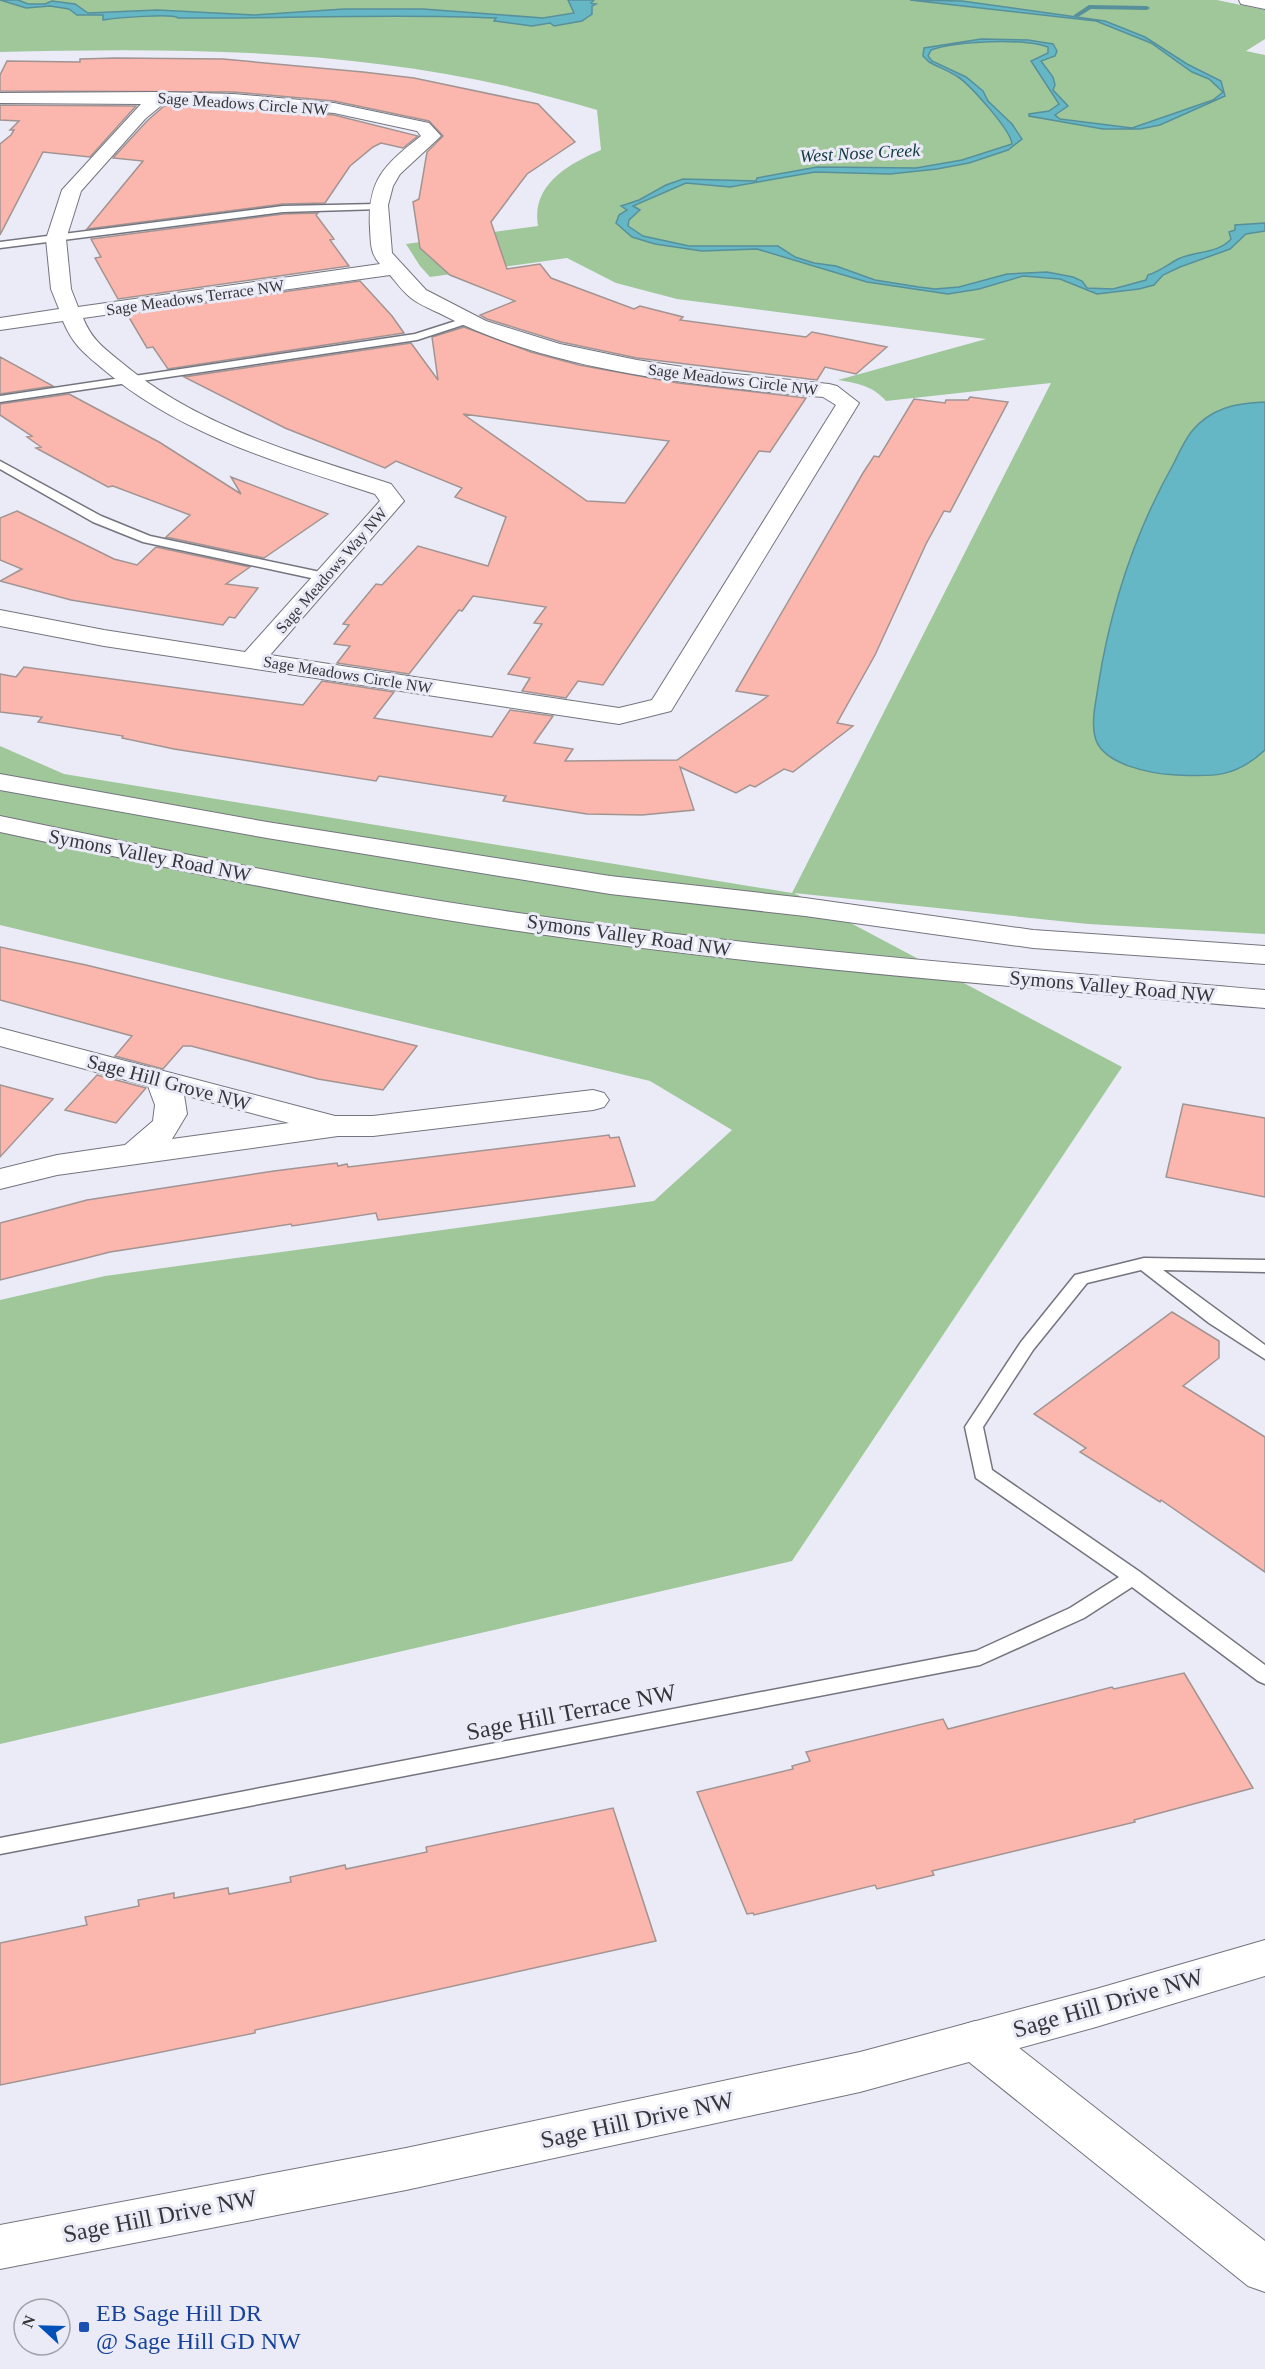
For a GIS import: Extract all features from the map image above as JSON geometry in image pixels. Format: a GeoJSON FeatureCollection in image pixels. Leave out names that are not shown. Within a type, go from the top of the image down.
{"type":"FeatureCollection","features":[{"type":"Feature","properties":{"kind":"street"},"geometry":{"type":"LineString","coordinates":[[1247,0],[1265,4]]}},
{"type":"Feature","properties":{"kind":"street","name":"Sage Meadows Way NW"},"geometry":{"type":"LineString","coordinates":[[160,97],[139,115],[72,190],[56,238],[67,307],[81,339],[129,380],[179,411],[252,446],[383,489],[392,501],[252,660]]}},
{"type":"Feature","properties":{"kind":"street","name":"Sage Meadows Circle NW"},"geometry":{"type":"LineString","coordinates":[[0,98],[233,99],[334,108],[423,127],[432,136],[405,158],[384,184],[373,221],[384,260],[440,309],[567,353],[664,373],[829,391],[848,403],[662,705],[619,716],[104,638],[0,619]]}},
{"type":"Feature","properties":{"kind":"street","name":"Sage Meadows Terrace NW"},"geometry":{"type":"LineString","coordinates":[[0,324],[67,307],[384,260]]}},
{"type":"Feature","properties":{"kind":"street","name":"Sage Meadows Terrace NW"},"geometry":{"type":"LineString","coordinates":[[0,307],[67,307]]}},
{"type":"Feature","properties":{"kind":"street"},"geometry":{"type":"LineString","coordinates":[[0,768],[40,790]]}},
{"type":"Feature","properties":{"kind":"street","name":"Symons Valley Road NW"},"geometry":{"type":"LineString","coordinates":[[0,782],[610,885],[805,907],[1033,939],[1265,956]]}},
{"type":"Feature","properties":{"kind":"street","name":"Symons Valley Road NW"},"geometry":{"type":"LineString","coordinates":[[0,825],[399,903],[584,930],[790,956],[1265,999]]}},
{"type":"Feature","properties":{"kind":"street","name":"Sage Hill Grove NW"},"geometry":{"type":"LineString","coordinates":[[0,1037],[338,1126]]}},
{"type":"Feature","properties":{"kind":"street"},"geometry":{"type":"LineString","coordinates":[[136,1153],[159,1134],[171,1117],[172,1101],[161,1080]]}},
{"type":"Feature","properties":{"kind":"street","name":"Sage Hill Grove NW"},"geometry":{"type":"LineString","coordinates":[[0,1179],[57,1165],[338,1126],[373,1126],[593,1100]]}},
{"type":"Feature","properties":{"kind":"street","name":"Sage Hill Drive NW"},"geometry":{"type":"LineString","coordinates":[[0,2247],[406,2169],[860,2072],[1265,1958]]}},
{"type":"Feature","properties":{"kind":"street"},"geometry":{"type":"LineString","coordinates":[[975,2040],[1265,2270]]}},
{"type":"Feature","properties":{"kind":"lane"},"geometry":{"type":"LineString","coordinates":[[0,245],[283,209],[377,207]]}},
{"type":"Feature","properties":{"kind":"lane"},"geometry":{"type":"LineString","coordinates":[[0,399],[417,337],[468,320]]}},
{"type":"Feature","properties":{"kind":"lane"},"geometry":{"type":"LineString","coordinates":[[0,464],[96,519],[147,539],[324,577]]}},
{"type":"Feature","properties":{"kind":"lane"},"geometry":{"type":"LineString","coordinates":[[1265,1266],[1144,1264],[1081,1279],[1027,1347],[974,1426],[983,1473],[1133,1577],[1265,1676]]}},
{"type":"Feature","properties":{"kind":"lane"},"geometry":{"type":"LineString","coordinates":[[1144,1264],[1215,1319],[1265,1353]]}},
{"type":"Feature","properties":{"kind":"lane","name":"Sage Hill Terrace NW"},"geometry":{"type":"LineString","coordinates":[[0,1846],[980,1658],[1077,1613],[1133,1577]]}},
{"type":"Feature","properties":{"kind":"green space"},"geometry":{"type":"Polygon","coordinates":[[[0,0],[1217,0],[1265,10],[1265,39],[1246,51],[1265,55],[1265,934],[1088,924],[794,893],[1122,1067],[792,1561],[0,1744],[0,1300],[105,1276],[654,1201],[732,1130],[650,1081],[0,925],[0,746],[64,774],[792,893],[1051,383],[886,401],[870,389],[838,380],[986,339],[677,299],[616,283],[567,258],[430,277],[406,244],[538,226],[537,212],[540,199],[554,178],[576,162],[601,150],[597,110],[523,90],[449,74],[301,56],[152,50],[0,52],[0,0]]]}},
{"type":"Feature","properties":{"kind":"water"},"geometry":{"type":"Polygon","coordinates":[[[0,0],[18,0],[28,4],[45,4],[52,1],[75,4],[88,13],[157,10],[254,15],[344,9],[423,9],[543,18],[574,13],[568,0],[594,0],[591,3],[596,4],[592,6],[592,14],[582,21],[554,26],[550,23],[532,26],[494,21],[496,18],[416,16],[178,18],[156,16],[103,20],[103,15],[77,15],[69,9],[50,6],[26,8],[0,0]]]}},
{"type":"Feature","properties":{"kind":"water"},"geometry":{"type":"Polygon","coordinates":[[[910,0],[962,1],[1105,21],[1145,37],[1187,64],[1221,81],[1225,96],[1160,125],[1140,129],[1103,129],[1029,116],[1029,114],[1049,111],[1059,104],[1031,61],[1048,53],[1048,47],[1022,42],[1006,42],[957,44],[942,47],[931,50],[928,56],[932,61],[966,77],[983,91],[988,101],[1012,124],[1022,139],[1008,150],[969,163],[890,174],[815,172],[730,187],[686,183],[633,206],[640,210],[629,220],[628,226],[643,236],[689,246],[778,246],[795,257],[836,266],[875,280],[935,289],[959,287],[1007,274],[1047,272],[1073,277],[1082,281],[1087,288],[1113,289],[1146,280],[1148,275],[1184,256],[1213,250],[1226,244],[1231,239],[1229,232],[1235,230],[1235,225],[1265,223],[1265,231],[1246,234],[1230,249],[1180,267],[1163,275],[1154,285],[1139,289],[1097,294],[1060,279],[1023,276],[979,289],[948,294],[867,282],[757,249],[702,251],[655,244],[632,237],[616,223],[619,215],[627,210],[621,206],[683,179],[756,181],[757,178],[817,167],[916,168],[962,160],[1012,144],[1005,129],[980,98],[958,77],[929,62],[923,56],[924,48],[981,39],[1028,40],[1053,44],[1057,51],[1055,56],[1041,61],[1053,77],[1055,85],[1053,90],[1068,106],[1055,115],[1060,119],[1132,128],[1213,100],[1223,92],[1209,79],[1192,72],[1151,43],[1096,21],[910,0]]]}},
{"type":"Feature","properties":{"kind":"water"},"geometry":{"type":"Polygon","coordinates":[[[1265,402],[1265,750],[1244,766],[1213,775],[1167,774],[1129,766],[1107,755],[1100,747],[1095,737],[1094,718],[1109,629],[1136,544],[1160,489],[1184,443],[1199,423],[1225,408],[1265,402]]]}},
{"type":"Feature","properties":{"kind":"building"},"geometry":{"type":"Polygon","coordinates":[[[80,59],[223,59],[363,72],[414,78],[538,104],[575,142],[527,174],[491,222],[507,269],[540,264],[551,278],[634,309],[640,306],[683,317],[680,320],[806,337],[812,332],[887,347],[856,374],[825,367],[817,380],[637,358],[561,342],[487,319],[480,315],[515,301],[450,275],[420,248],[413,202],[419,199],[427,152],[443,136],[429,121],[334,101],[233,92],[0,91],[0,75],[7,61],[80,62],[80,59]]]}},
{"type":"Feature","properties":{"kind":"building"},"geometry":{"type":"Polygon","coordinates":[[[0,105],[136,106],[90,157],[43,152],[0,235],[0,144],[11,135],[14,130],[10,130],[19,121],[0,120],[0,105]]]}},
{"type":"Feature","properties":{"kind":"building"},"geometry":{"type":"Polygon","coordinates":[[[164,106],[233,106],[334,115],[418,136],[403,148],[381,143],[373,147],[350,166],[325,203],[283,204],[87,229],[143,161],[113,158],[164,106]]]}},
{"type":"Feature","properties":{"kind":"building"},"geometry":{"type":"Polygon","coordinates":[[[318,213],[316,215],[334,239],[330,240],[349,266],[118,299],[95,258],[101,257],[91,239],[283,214],[318,213]]]}},
{"type":"Feature","properties":{"kind":"building"},"geometry":{"type":"Polygon","coordinates":[[[360,281],[392,316],[404,333],[168,369],[153,347],[147,348],[127,314],[360,281]]]}},
{"type":"Feature","properties":{"kind":"building"},"geometry":{"type":"Polygon","coordinates":[[[464,327],[531,352],[579,365],[678,383],[806,398],[770,452],[759,451],[603,685],[578,681],[566,698],[522,691],[530,678],[508,674],[542,624],[534,623],[546,607],[473,596],[462,611],[459,610],[409,674],[337,663],[350,646],[334,644],[349,625],[343,624],[376,584],[382,585],[418,546],[488,566],[506,517],[455,497],[462,488],[396,461],[385,468],[285,428],[184,377],[411,343],[438,380],[432,337],[464,327]],[[463,414],[587,501],[625,503],[669,441],[463,414]]]}},
{"type":"Feature","properties":{"kind":"building"},"geometry":{"type":"Polygon","coordinates":[[[0,357],[53,386],[0,394],[0,357]]]}},
{"type":"Feature","properties":{"kind":"building"},"geometry":{"type":"Polygon","coordinates":[[[69,394],[159,442],[241,494],[231,477],[328,514],[264,558],[166,537],[190,515],[113,486],[108,487],[36,448],[41,447],[27,437],[32,436],[0,415],[0,404],[69,394]]]}},
{"type":"Feature","properties":{"kind":"building"},"geometry":{"type":"Polygon","coordinates":[[[970,397],[1008,402],[950,512],[944,511],[926,544],[875,655],[837,723],[853,726],[793,772],[784,769],[755,787],[750,785],[736,793],[680,767],[694,810],[642,815],[587,814],[503,801],[506,796],[379,776],[376,781],[174,749],[122,738],[123,736],[38,722],[42,717],[0,712],[0,674],[16,677],[24,667],[303,705],[322,681],[394,692],[374,718],[492,737],[510,710],[553,716],[534,743],[573,749],[565,761],[677,760],[768,696],[736,691],[863,473],[874,456],[879,457],[914,399],[945,403],[946,400],[968,400],[970,397]]]}},
{"type":"Feature","properties":{"kind":"building"},"geometry":{"type":"Polygon","coordinates":[[[17,511],[114,559],[137,565],[156,547],[250,567],[226,584],[258,588],[235,618],[229,617],[223,625],[71,600],[0,581],[22,569],[0,560],[0,518],[17,511]]]}},
{"type":"Feature","properties":{"kind":"building"},"geometry":{"type":"Polygon","coordinates":[[[0,947],[86,965],[417,1046],[383,1090],[318,1079],[191,1046],[183,1046],[163,1069],[115,1056],[132,1036],[0,1000],[0,947]]]}},
{"type":"Feature","properties":{"kind":"building"},"geometry":{"type":"Polygon","coordinates":[[[97,1075],[146,1088],[116,1123],[65,1110],[97,1075]]]}},
{"type":"Feature","properties":{"kind":"building"},"geometry":{"type":"Polygon","coordinates":[[[0,1085],[53,1099],[0,1157],[0,1085]]]}},
{"type":"Feature","properties":{"kind":"building"},"geometry":{"type":"Polygon","coordinates":[[[1183,1104],[1265,1118],[1265,1197],[1166,1177],[1183,1104]]]}},
{"type":"Feature","properties":{"kind":"building"},"geometry":{"type":"Polygon","coordinates":[[[609,1135],[610,1138],[619,1137],[635,1186],[378,1220],[376,1213],[292,1226],[291,1224],[110,1252],[0,1280],[0,1223],[87,1200],[337,1163],[338,1166],[347,1164],[348,1167],[609,1135]]]}},
{"type":"Feature","properties":{"kind":"building"},"geometry":{"type":"Polygon","coordinates":[[[1172,1312],[1219,1341],[1219,1358],[1183,1386],[1265,1437],[1265,1572],[1161,1500],[1160,1502],[1080,1452],[1086,1448],[1034,1414],[1172,1312]]]}},
{"type":"Feature","properties":{"kind":"building"},"geometry":{"type":"Polygon","coordinates":[[[1184,1673],[1253,1788],[1134,1820],[1135,1822],[932,1871],[934,1875],[877,1889],[875,1885],[754,1915],[753,1913],[747,1914],[697,1792],[793,1769],[792,1766],[810,1761],[806,1752],[943,1719],[948,1729],[1112,1687],[1114,1689],[1184,1673]]]}},
{"type":"Feature","properties":{"kind":"building"},"geometry":{"type":"Polygon","coordinates":[[[613,1808],[656,1941],[255,2030],[255,2033],[0,2085],[0,1943],[87,1925],[85,1917],[139,1906],[138,1900],[174,1893],[174,1898],[228,1888],[229,1894],[291,1882],[290,1877],[345,1865],[346,1869],[427,1852],[426,1847],[613,1808]]]}},
{"type":"Feature","properties":{"kind":"waterway"},"geometry":{"type":"LineString","coordinates":[[1076,16],[1089,7],[1147,8]]}},
{"type":"Feature","properties":{"kind":"place","name":"EB Sage Hill DR @ Sage Hill GD NW"},"geometry":{"type":"Point","coordinates":[84,2327]}},
{"type":"Feature","properties":{"kind":"water label","name":"West Nose Creek"},"geometry":{"type":"Point","coordinates":[860,153]}}]}
